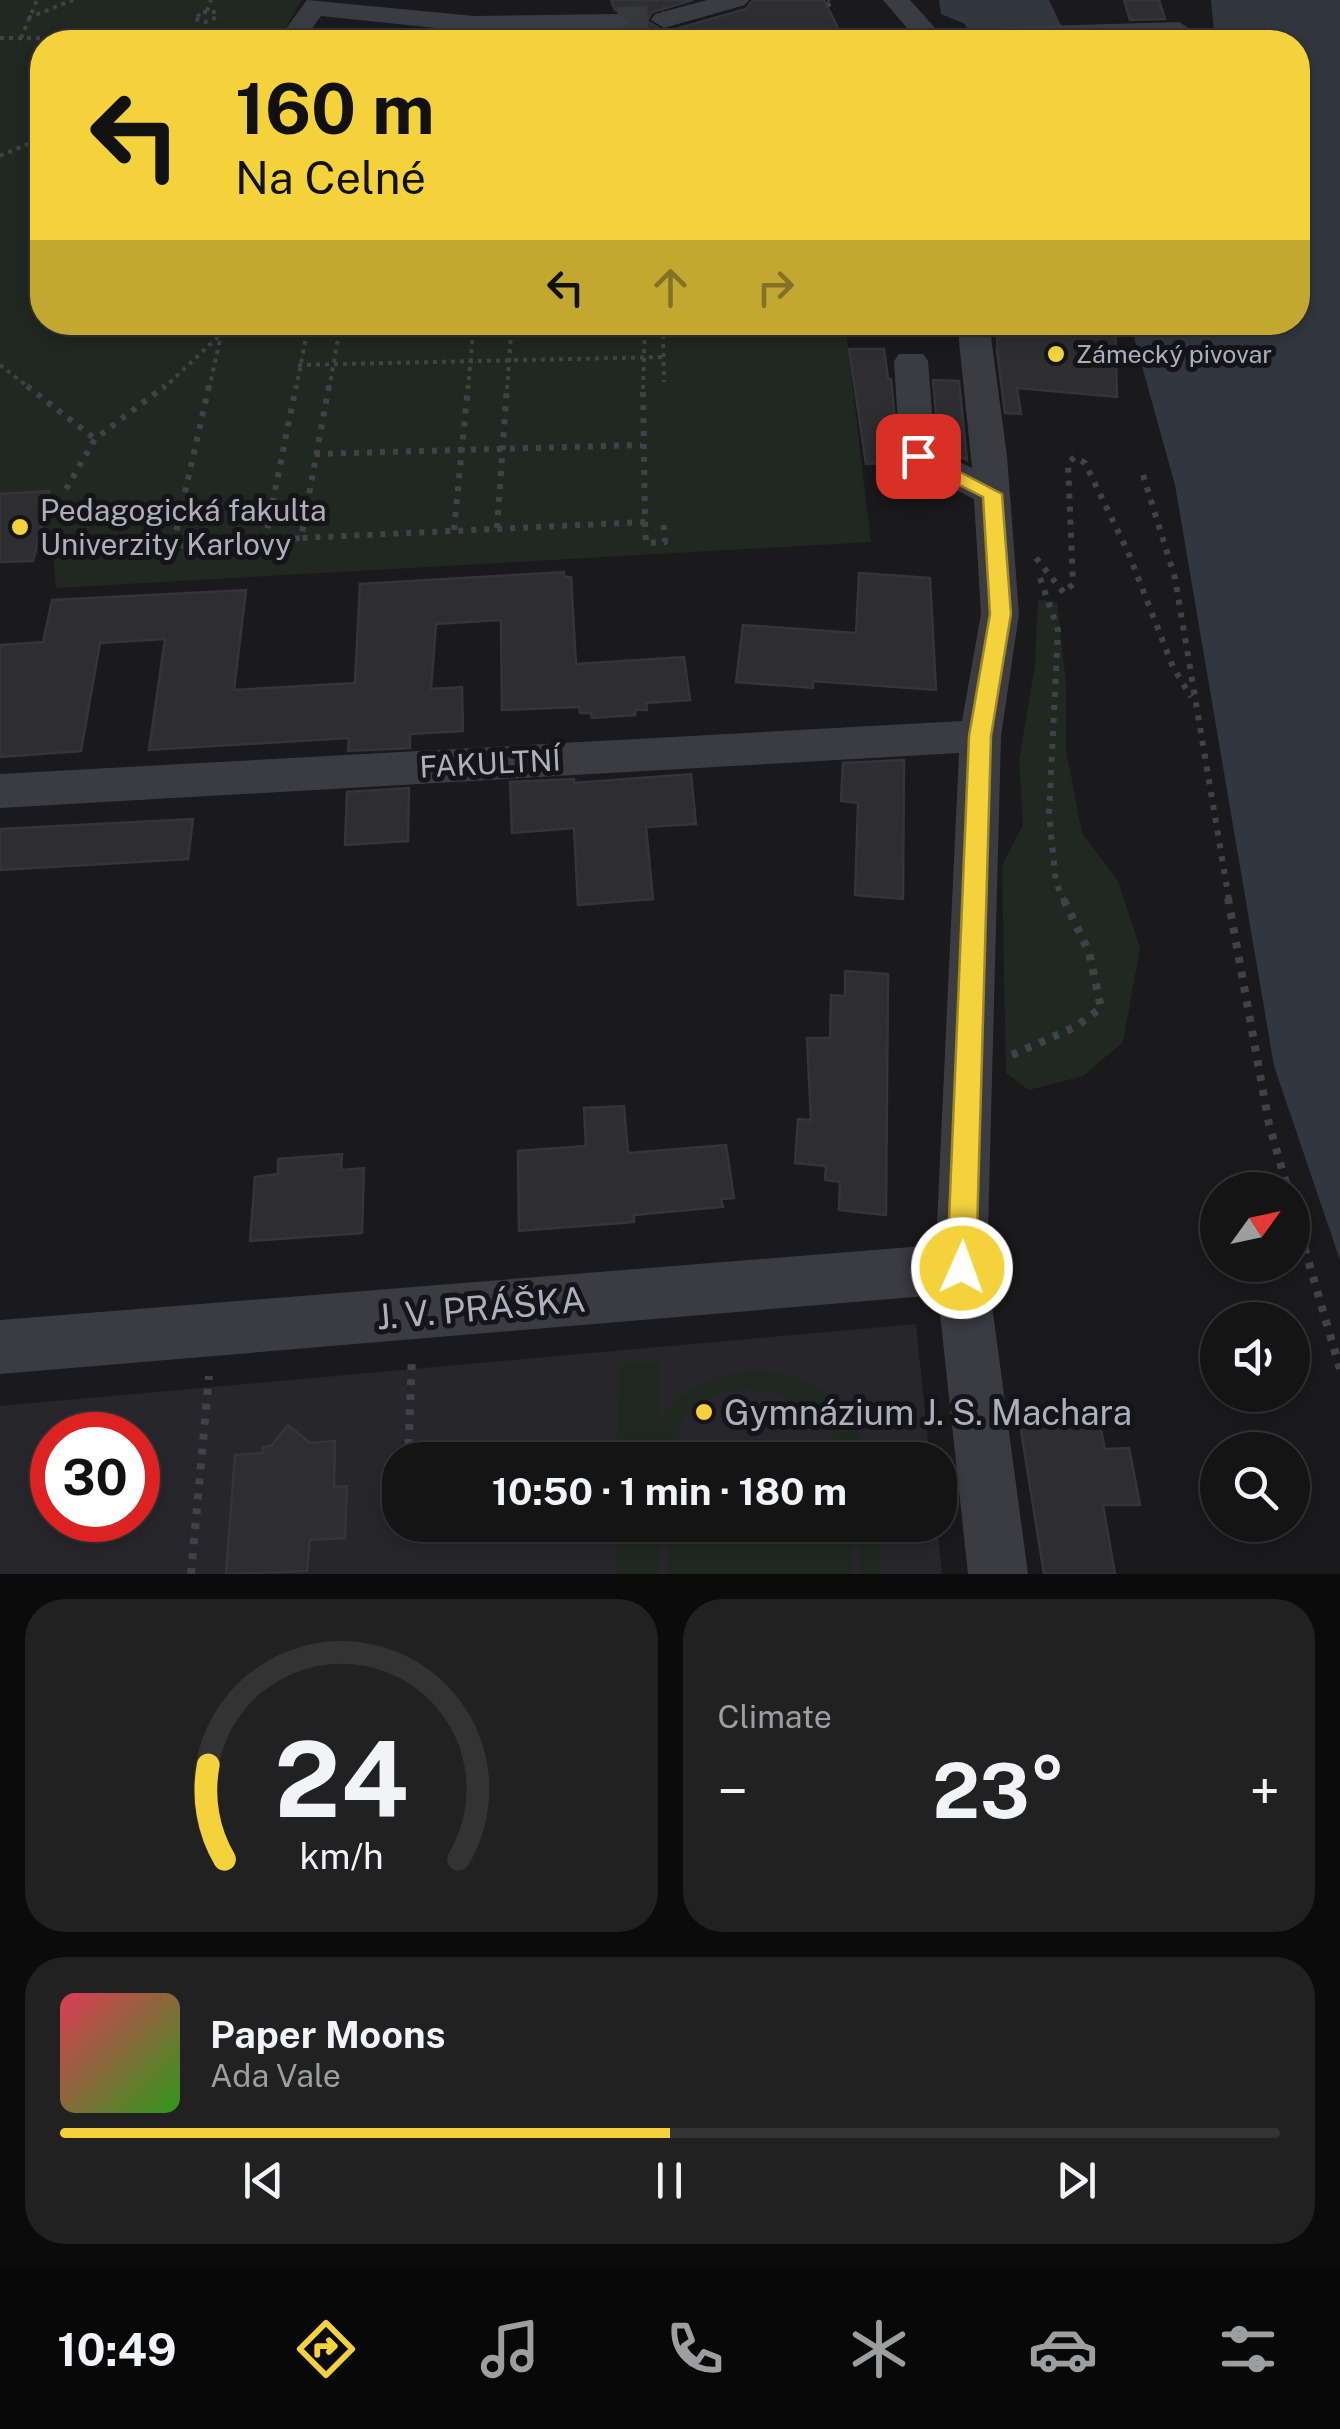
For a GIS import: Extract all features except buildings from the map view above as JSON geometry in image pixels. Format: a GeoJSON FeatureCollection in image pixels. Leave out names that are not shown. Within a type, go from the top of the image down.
{"type":"FeatureCollection","features":[{"type":"Feature","properties":{"kind":"street"},"geometry":{"type":"LineString","coordinates":[[664,20],[736,0]]}},
{"type":"Feature","properties":{"kind":"street"},"geometry":{"type":"LineString","coordinates":[[896,0],[922,30]]}},
{"type":"Feature","properties":{"kind":"street"},"geometry":{"type":"LineString","coordinates":[[288,30],[317,4],[474,24],[618,22]]}},
{"type":"Feature","properties":{"kind":"street"},"geometry":{"type":"LineString","coordinates":[[974,335],[1000,614],[980,736],[962,1268],[998,1574]]}},
{"type":"Feature","properties":{"kind":"street"},"geometry":{"type":"LineString","coordinates":[[910,361],[918,456],[992,494]]}},
{"type":"Feature","properties":{"kind":"street","name":"FAKULTNÍ"},"geometry":{"type":"LineString","coordinates":[[0,791],[980,736]]}},
{"type":"Feature","properties":{"kind":"street","name":"J. V. PRÁŠKA"},"geometry":{"type":"LineString","coordinates":[[0,1347],[962,1268]]}},
{"type":"Feature","properties":{"kind":"path"},"geometry":{"type":"LineString","coordinates":[[21,38],[37,0]]}},
{"type":"Feature","properties":{"kind":"path"},"geometry":{"type":"LineString","coordinates":[[28,18],[73,0]]}},
{"type":"Feature","properties":{"kind":"path"},"geometry":{"type":"LineString","coordinates":[[207,12],[217,17],[206,22],[194,18],[207,12],[211,0]]}},
{"type":"Feature","properties":{"kind":"path"},"geometry":{"type":"LineString","coordinates":[[203,30],[206,22]]}},
{"type":"Feature","properties":{"kind":"path"},"geometry":{"type":"LineString","coordinates":[[0,38],[30,38]]}},
{"type":"Feature","properties":{"kind":"path"},"geometry":{"type":"LineString","coordinates":[[0,156],[30,143]]}},
{"type":"Feature","properties":{"kind":"path"},"geometry":{"type":"LineString","coordinates":[[66,490],[95,439],[156,395],[219,335]]}},
{"type":"Feature","properties":{"kind":"path"},"geometry":{"type":"LineString","coordinates":[[221,335],[173,546],[645,522]]}},
{"type":"Feature","properties":{"kind":"path"},"geometry":{"type":"LineString","coordinates":[[264,541],[306,335]]}},
{"type":"Feature","properties":{"kind":"path"},"geometry":{"type":"LineString","coordinates":[[301,538],[338,335]]}},
{"type":"Feature","properties":{"kind":"path"},"geometry":{"type":"LineString","coordinates":[[454,530],[473,335]]}},
{"type":"Feature","properties":{"kind":"path"},"geometry":{"type":"LineString","coordinates":[[497,528],[511,335]]}},
{"type":"Feature","properties":{"kind":"path"},"geometry":{"type":"LineString","coordinates":[[644,335],[641,445],[646,543],[665,542],[663,518]]}},
{"type":"Feature","properties":{"kind":"path"},"geometry":{"type":"LineString","coordinates":[[663,336],[664,382]]}},
{"type":"Feature","properties":{"kind":"path"},"geometry":{"type":"LineString","coordinates":[[298,365],[664,357]]}},
{"type":"Feature","properties":{"kind":"path"},"geometry":{"type":"LineString","coordinates":[[0,364],[95,439]]}},
{"type":"Feature","properties":{"kind":"path"},"geometry":{"type":"LineString","coordinates":[[315,454],[641,445]]}},
{"type":"Feature","properties":{"kind":"path"},"geometry":{"type":"LineString","coordinates":[[1037,1043],[1075,1027],[1100,1008],[1090,952],[1056,883],[1049,814],[1058,630],[1030,549],[1064,594],[1073,584],[1068,463],[1075,457],[1085,463],[1128,552],[1173,667],[1193,700]]}},
{"type":"Feature","properties":{"kind":"path"},"geometry":{"type":"LineString","coordinates":[[1143,475],[1174,578],[1269,1124],[1283,1172]]}},
{"type":"Feature","properties":{"kind":"path"},"geometry":{"type":"LineString","coordinates":[[1310,1266],[1340,1369]]}},
{"type":"Feature","properties":{"kind":"path"},"geometry":{"type":"LineString","coordinates":[[408,1442],[408,1371],[417,1314]]}},
{"type":"Feature","properties":{"kind":"path"},"geometry":{"type":"LineString","coordinates":[[192,1574],[214,1330]]}},
{"type":"Feature","properties":{"kind":"shaded area"},"geometry":{"type":"Polygon","coordinates":[[[0,0],[302,0],[284,30],[30,30],[30,335],[846,335],[871,542],[56,588],[53,551],[31,555],[50,492],[0,494],[0,0]]]}},
{"type":"Feature","properties":{"kind":"shaded area"},"geometry":{"type":"Polygon","coordinates":[[[939,0],[1049,0],[1063,30],[967,30],[965,24],[941,14],[939,0]]]}},
{"type":"Feature","properties":{"kind":"shaded area"},"geometry":{"type":"Polygon","coordinates":[[[1211,0],[1340,0],[1340,1260],[1274,1066],[1175,485],[1133,335],[1310,335],[1310,30],[1214,30],[1211,0]]]}},
{"type":"Feature","properties":{"kind":"shaded area"},"geometry":{"type":"Polygon","coordinates":[[[1038,600],[1057,602],[1066,684],[1066,750],[1082,833],[1118,881],[1140,948],[1123,1042],[1083,1076],[1029,1090],[1006,1073],[1002,866],[1023,825],[1019,760],[1035,664],[1038,600]]]}},
{"type":"Feature","properties":{"kind":"shaded area"},"geometry":{"type":"Polygon","coordinates":[[[916,1324],[928,1442],[382,1442],[382,1542],[939,1542],[942,1574],[0,1574],[0,1406],[916,1324]]]}},
{"type":"Feature","properties":{"kind":"shaded area"},"geometry":{"type":"Polygon","coordinates":[[[619,1362],[659,1362],[659,1419],[685,1395],[715,1379],[747,1372],[778,1373],[808,1382],[834,1400],[855,1426],[861,1442],[837,1442],[807,1409],[781,1395],[752,1390],[724,1393],[699,1405],[677,1428],[671,1442],[618,1442],[619,1362]]]}},
{"type":"Feature","properties":{"kind":"shaded area"},"geometry":{"type":"Polygon","coordinates":[[[617,1542],[659,1542],[659,1574],[616,1574],[617,1542]]]}},
{"type":"Feature","properties":{"kind":"shaded area"},"geometry":{"type":"Polygon","coordinates":[[[668,1542],[851,1542],[853,1574],[668,1574],[668,1542]]]}},
{"type":"Feature","properties":{"kind":"shaded area"},"geometry":{"type":"Polygon","coordinates":[[[858,1542],[878,1542],[881,1574],[860,1574],[858,1542]]]}},
{"type":"Feature","properties":{"kind":"tunnel"},"geometry":{"type":"LineString","coordinates":[[618,22],[664,20]]}},
{"type":"Feature","properties":{"kind":"place","name":"Zámecký pivovar"},"geometry":{"type":"Point","coordinates":[1056,354]}},
{"type":"Feature","properties":{"kind":"place","name":"Pedagogická fakulta Univerzity Karlovy"},"geometry":{"type":"Point","coordinates":[20,527]}},
{"type":"Feature","properties":{"kind":"place","name":"Gymnázium J. S. Machara"},"geometry":{"type":"Point","coordinates":[704,1412]}},
{"type":"Feature","properties":{"kind":"route"},"geometry":{"type":"LineString","coordinates":[[918,456],[992,494],[1000,614],[980,736],[962,1268]]}}]}
